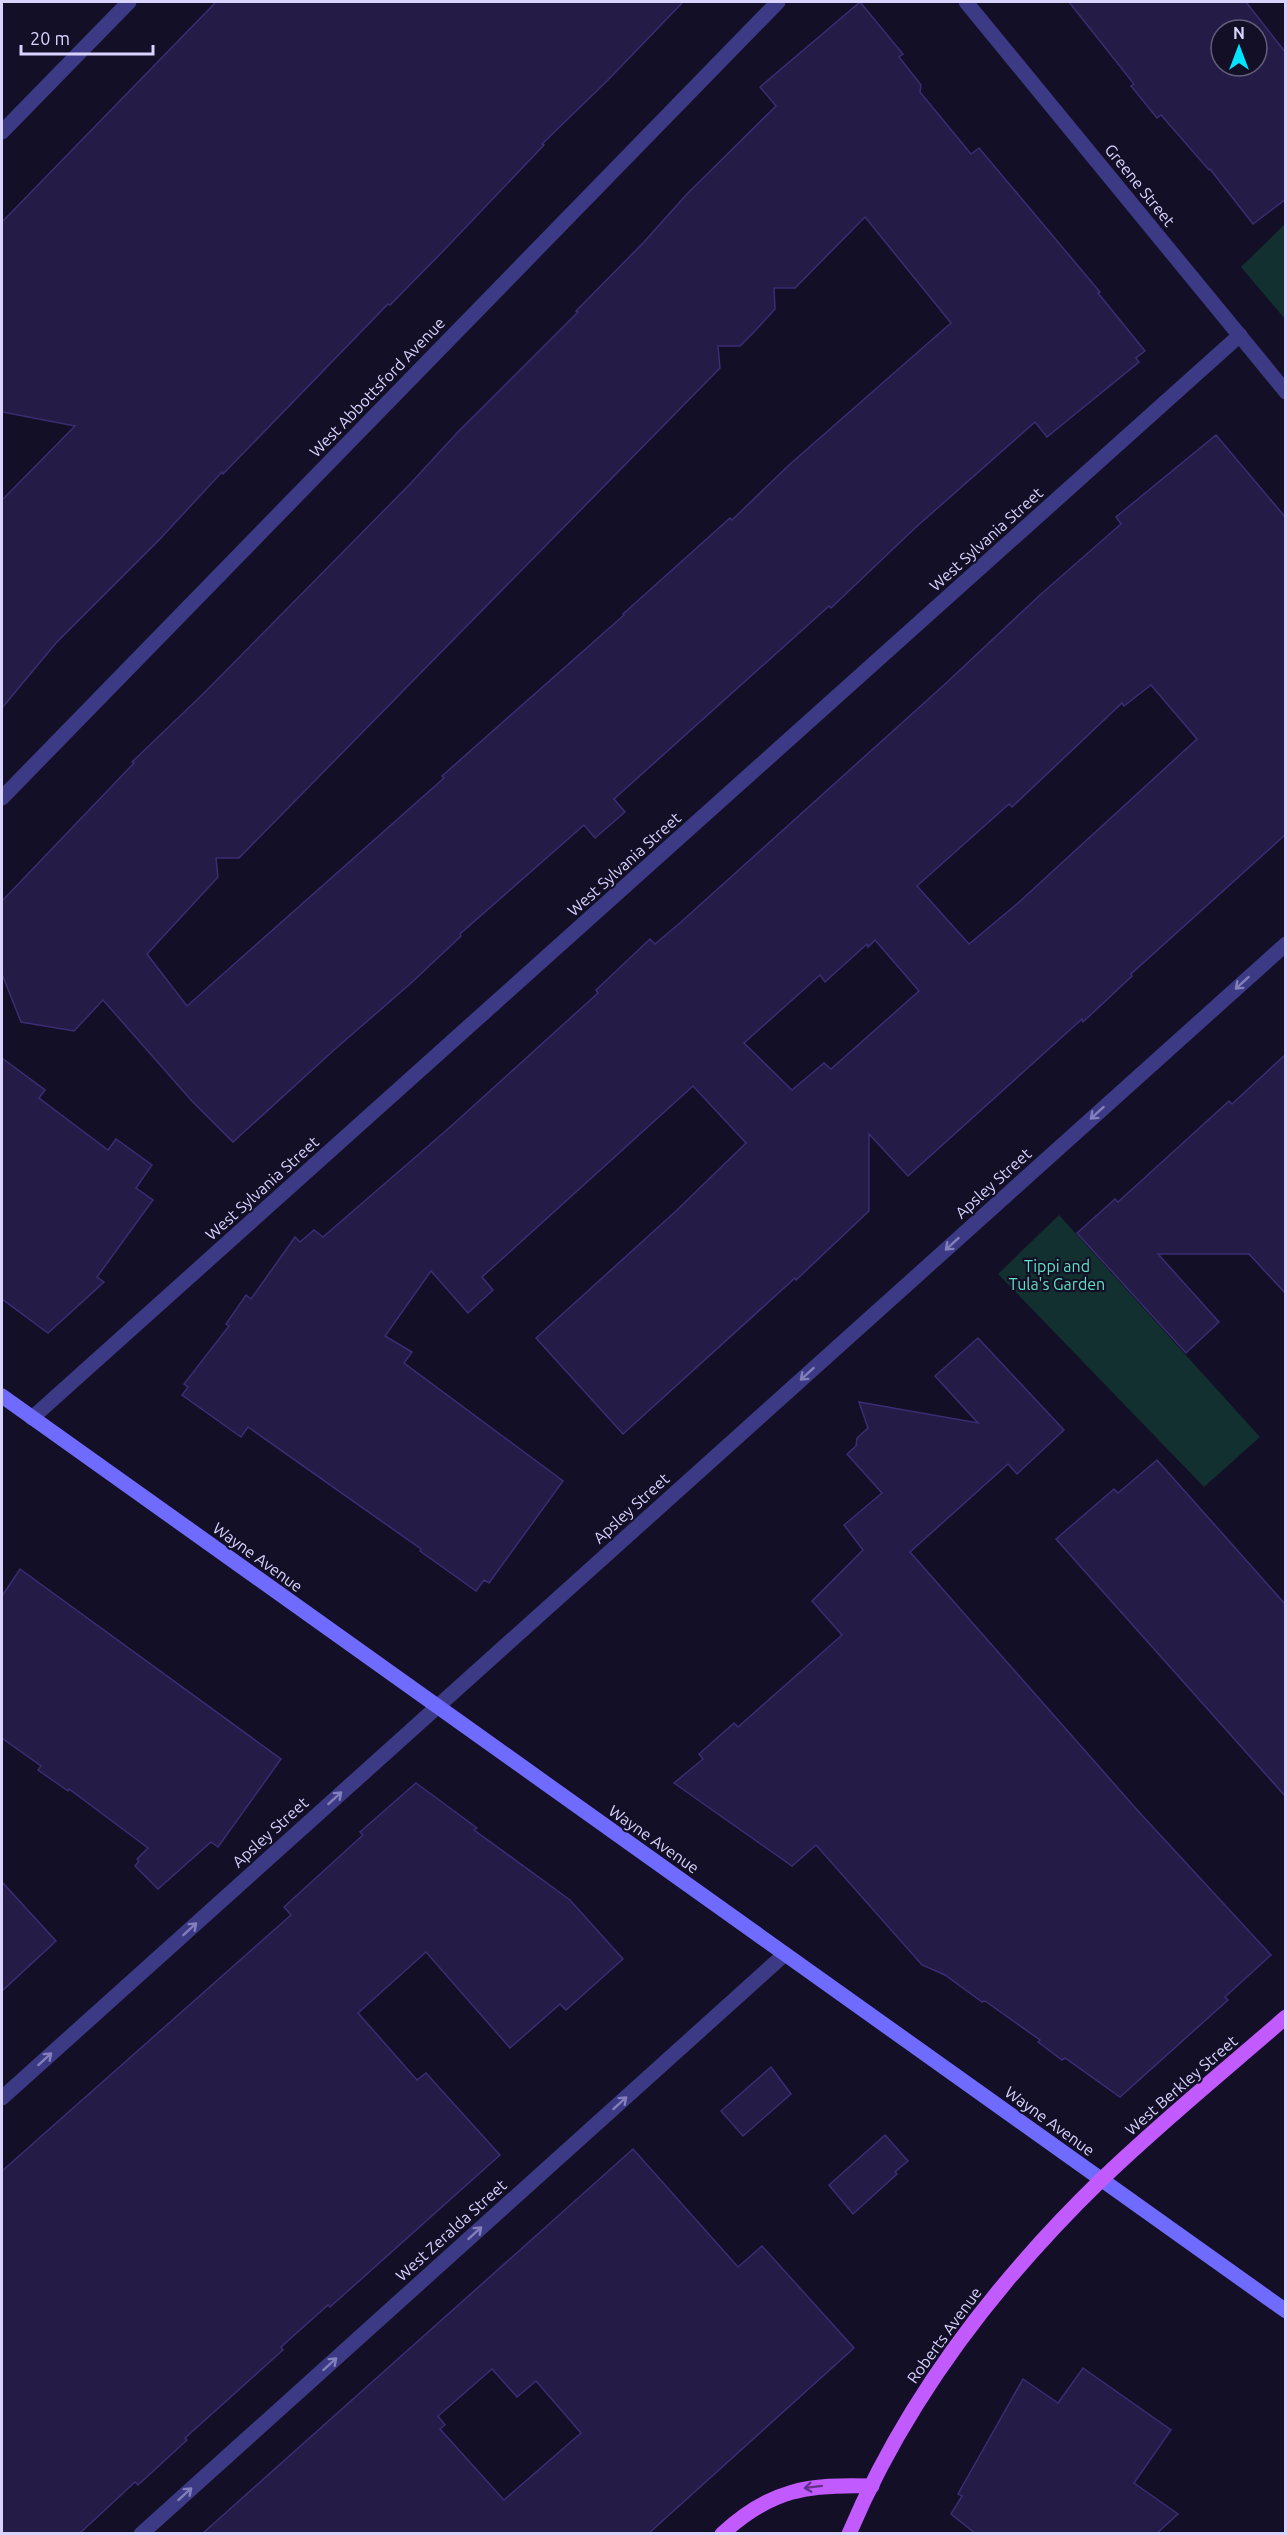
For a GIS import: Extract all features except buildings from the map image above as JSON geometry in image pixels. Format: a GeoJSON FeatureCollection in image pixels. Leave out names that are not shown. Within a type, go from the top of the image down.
{"type":"FeatureCollection","features":[{"type":"Feature","properties":{"kind":"main road","name":"Wayne Avenue"},"geometry":{"type":"LineString","coordinates":[[2,1396],[1286,2311]]}},
{"type":"Feature","properties":{"kind":"main road","name":"West Berkley Street"},"geometry":{"type":"LineString","coordinates":[[1101,2180],[1286,2017]]}},
{"type":"Feature","properties":{"kind":"main road","name":"Roberts Avenue"},"geometry":{"type":"LineString","coordinates":[[849,2534],[910,2416],[971,2323],[1017,2269],[1101,2180]]}},
{"type":"Feature","properties":{"kind":"main road"},"geometry":{"type":"LineString","coordinates":[[722,2534],[764,2502],[799,2488],[830,2485],[872,2486]]}},
{"type":"Feature","properties":{"kind":"street"},"geometry":{"type":"LineString","coordinates":[[2,132],[129,2]]}},
{"type":"Feature","properties":{"kind":"street","name":"West Abbottsford Avenue"},"geometry":{"type":"LineString","coordinates":[[2,798],[778,2]]}},
{"type":"Feature","properties":{"kind":"street","name":"Greene Street"},"geometry":{"type":"LineString","coordinates":[[966,2],[1286,392]]}},
{"type":"Feature","properties":{"kind":"street","name":"West Sylvania Street"},"geometry":{"type":"LineString","coordinates":[[32,1418],[1240,336]]}},
{"type":"Feature","properties":{"kind":"street","name":"Apsley Street"},"geometry":{"type":"LineString","coordinates":[[2,2098],[1286,944]]}},
{"type":"Feature","properties":{"kind":"street","name":"West Zeralda Street"},"geometry":{"type":"LineString","coordinates":[[141,2534],[785,1954]]}},
{"type":"Feature","properties":{"kind":"green space"},"geometry":{"type":"Polygon","coordinates":[[[1285,224],[1285,319],[1241,267],[1285,224]]]}},
{"type":"Feature","properties":{"kind":"green space","name":"Tippi and Tula's Garden"},"geometry":{"type":"Polygon","coordinates":[[[1059,1215],[1260,1437],[1204,1487],[998,1274],[1059,1215]]]}}]}
